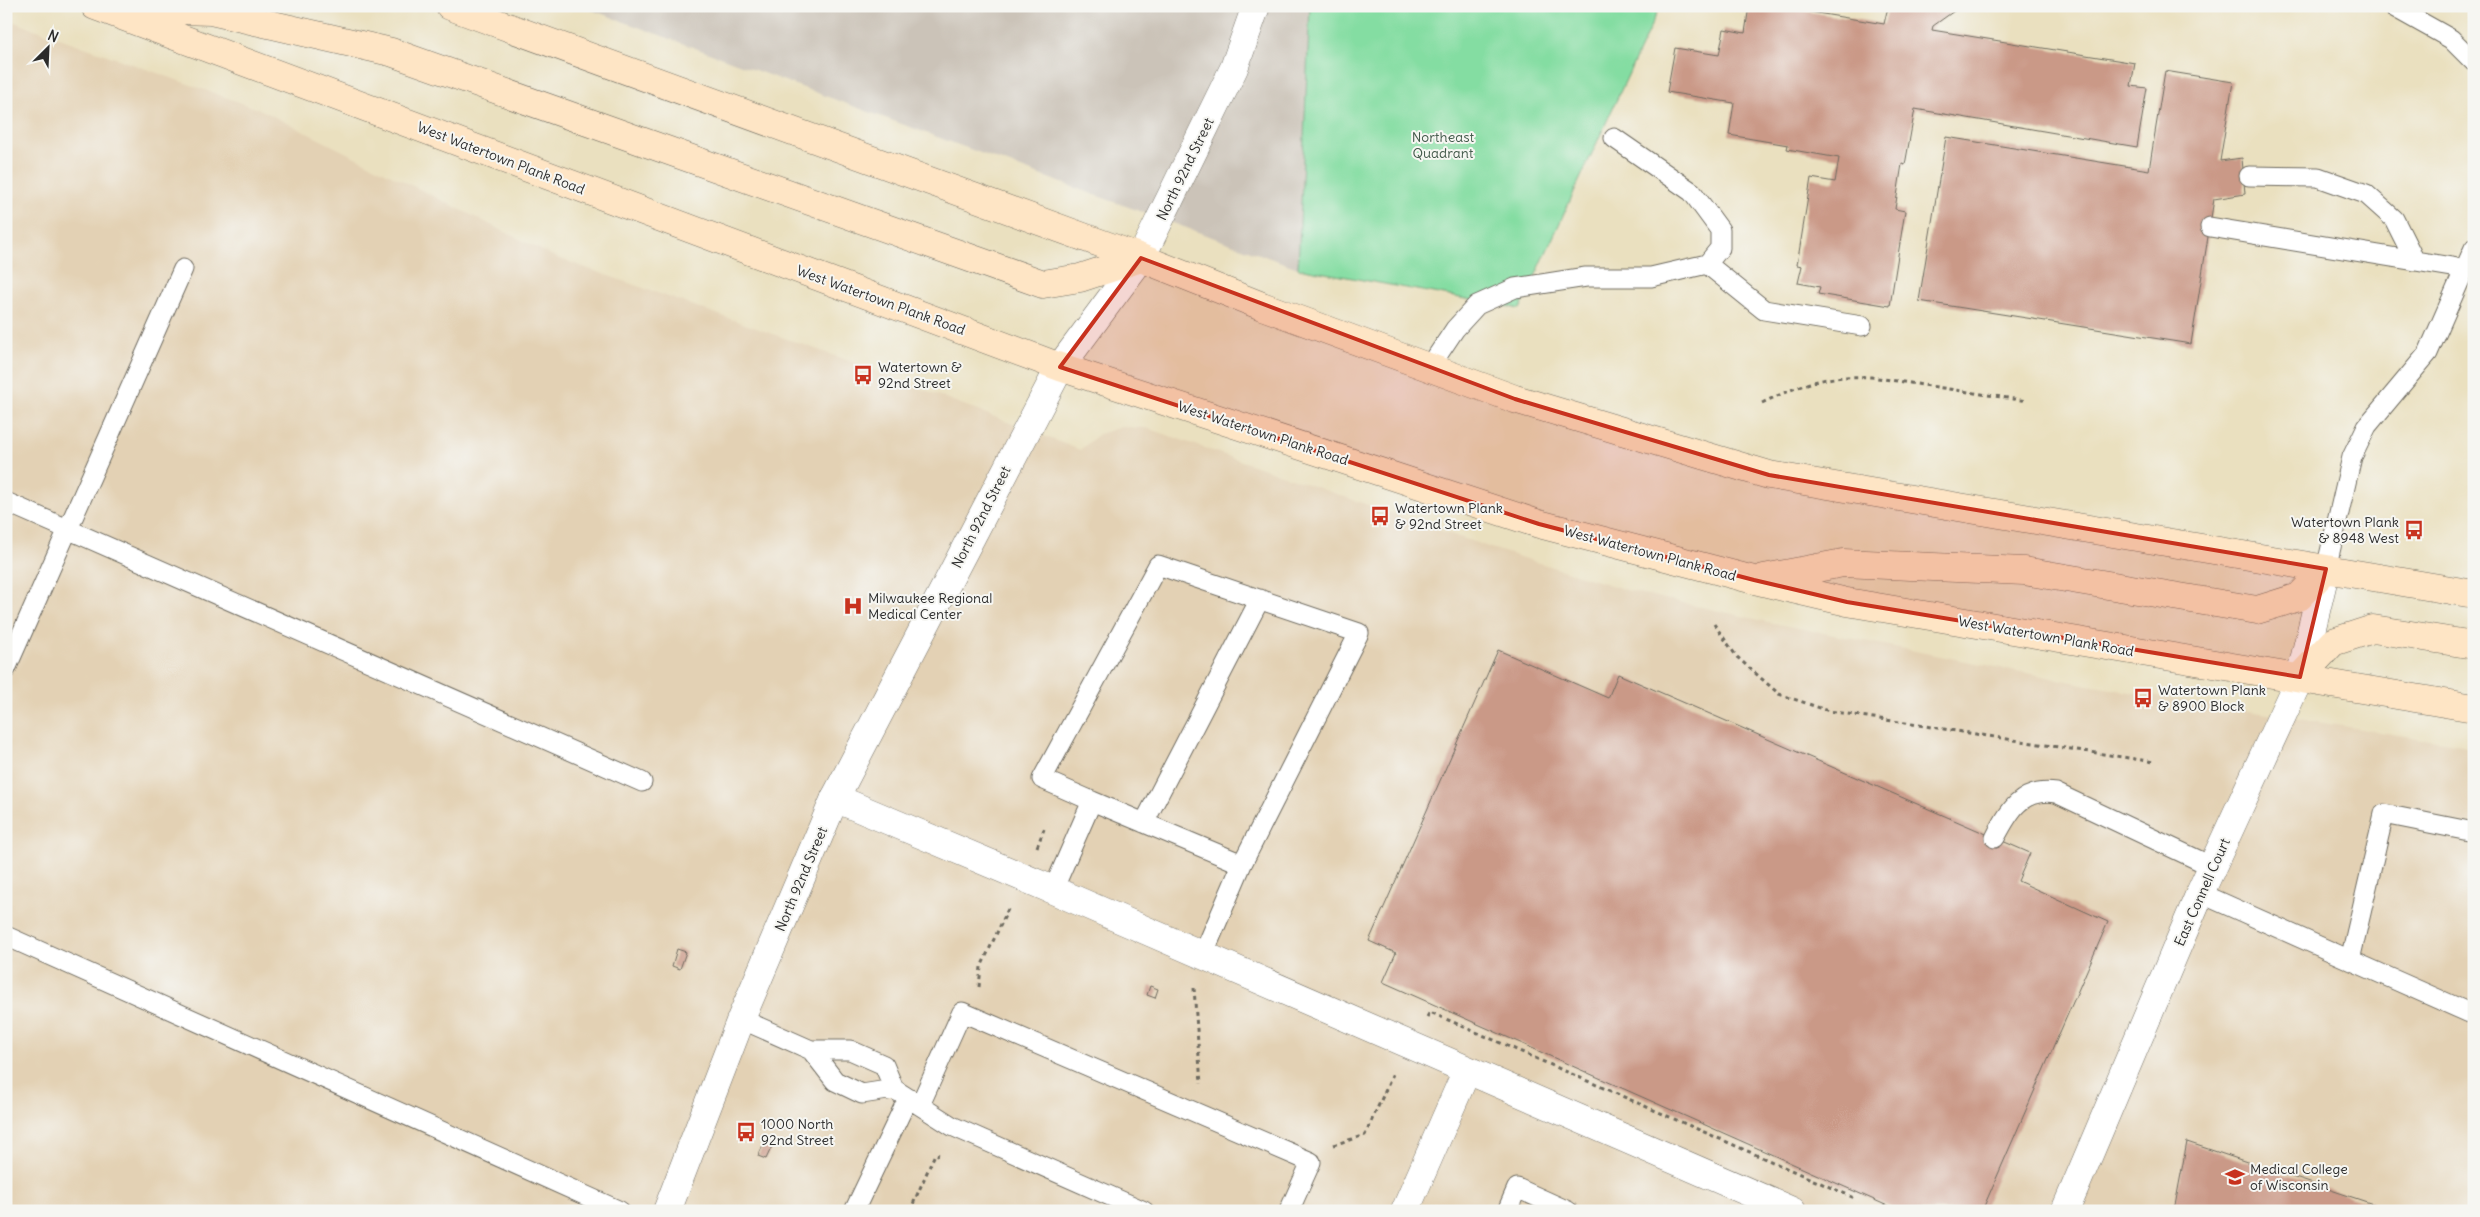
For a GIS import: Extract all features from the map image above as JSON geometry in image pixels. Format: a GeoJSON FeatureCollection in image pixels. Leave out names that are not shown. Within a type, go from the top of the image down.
{"type":"FeatureCollection","features":[{"type":"Feature","properties":{"kind":"main road"},"geometry":{"type":"LineString","coordinates":[[95,6],[211,11],[391,52],[1042,284],[1080,278],[1142,258]]}},
{"type":"Feature","properties":{"kind":"main road","name":"West Watertown Plank Road"},"geometry":{"type":"LineString","coordinates":[[95,6],[1060,367],[1539,524],[1754,580],[1886,608],[2474,708]]}},
{"type":"Feature","properties":{"kind":"main road"},"geometry":{"type":"LineString","coordinates":[[450,6],[1142,258],[1262,306],[1516,399],[1769,475],[2474,594]]}},
{"type":"Feature","properties":{"kind":"main road"},"geometry":{"type":"LineString","coordinates":[[1754,580],[1843,563],[2024,571],[2258,610],[2298,596],[2326,568]]}},
{"type":"Feature","properties":{"kind":"main road"},"geometry":{"type":"LineString","coordinates":[[2300,677],[2333,642],[2373,629],[2474,645]]}},
{"type":"Feature","properties":{"kind":"street","name":"North 92nd Street"},"geometry":{"type":"LineString","coordinates":[[667,1211],[741,1019],[835,798],[1060,367],[1142,258],[1234,68],[1256,6]]}},
{"type":"Feature","properties":{"kind":"street","name":"East Connell Court"},"geometry":{"type":"LineString","coordinates":[[2065,1211],[2200,893],[2300,677],[2326,568]]}},
{"type":"Feature","properties":{"kind":"street"},"geometry":{"type":"LineString","coordinates":[[835,798],[1053,890],[1792,1211]]}},
{"type":"Feature","properties":{"kind":"street"},"geometry":{"type":"LineString","coordinates":[[1405,1211],[1467,1070]]}},
{"type":"Feature","properties":{"kind":"lane"},"geometry":{"type":"LineString","coordinates":[[2392,6],[2431,25],[2451,39],[2474,62]]}},
{"type":"Feature","properties":{"kind":"lane"},"geometry":{"type":"LineString","coordinates":[[2426,6],[2431,25]]}},
{"type":"Feature","properties":{"kind":"lane"},"geometry":{"type":"LineString","coordinates":[[1429,368],[1455,329],[1477,305],[1515,288],[1586,277],[1651,277],[1708,264],[1720,248],[1720,230],[1692,192],[1614,138]]}},
{"type":"Feature","properties":{"kind":"lane"},"geometry":{"type":"LineString","coordinates":[[2249,176],[2318,177],[2366,194],[2394,219],[2415,261]]}},
{"type":"Feature","properties":{"kind":"lane"},"geometry":{"type":"LineString","coordinates":[[2210,227],[2464,269]]}},
{"type":"Feature","properties":{"kind":"lane"},"geometry":{"type":"LineString","coordinates":[[2326,568],[2352,456],[2367,426],[2428,353],[2474,248]]}},
{"type":"Feature","properties":{"kind":"lane"},"geometry":{"type":"LineString","coordinates":[[1708,264],[1764,310],[1862,326]]}},
{"type":"Feature","properties":{"kind":"lane"},"geometry":{"type":"LineString","coordinates":[[6,668],[183,269]]}},
{"type":"Feature","properties":{"kind":"lane"},"geometry":{"type":"LineString","coordinates":[[6,502],[642,782]]}},
{"type":"Feature","properties":{"kind":"lane"},"geometry":{"type":"LineString","coordinates":[[1203,955],[1242,864],[1359,632],[1158,565],[1042,778],[1242,864]]}},
{"type":"Feature","properties":{"kind":"lane"},"geometry":{"type":"LineString","coordinates":[[1144,823],[1260,599]]}},
{"type":"Feature","properties":{"kind":"lane"},"geometry":{"type":"LineString","coordinates":[[1995,838],[2003,822],[2018,802],[2027,795],[2046,792],[2056,793],[2213,867]]}},
{"type":"Feature","properties":{"kind":"lane"},"geometry":{"type":"LineString","coordinates":[[1053,890],[1092,801]]}},
{"type":"Feature","properties":{"kind":"lane"},"geometry":{"type":"LineString","coordinates":[[2350,960],[2384,814],[2474,832]]}},
{"type":"Feature","properties":{"kind":"lane"},"geometry":{"type":"LineString","coordinates":[[2200,893],[2474,1015]]}},
{"type":"Feature","properties":{"kind":"lane"},"geometry":{"type":"LineString","coordinates":[[6,936],[620,1211]]}},
{"type":"Feature","properties":{"kind":"lane"},"geometry":{"type":"LineString","coordinates":[[854,1211],[908,1097],[962,1012],[1311,1162],[1289,1211]]}},
{"type":"Feature","properties":{"kind":"lane"},"geometry":{"type":"LineString","coordinates":[[741,1019],[811,1050],[850,1050],[884,1065],[908,1097],[952,1126],[1144,1211]]}},
{"type":"Feature","properties":{"kind":"lane"},"geometry":{"type":"LineString","coordinates":[[811,1050],[835,1081],[862,1094],[908,1097]]}},
{"type":"Feature","properties":{"kind":"lane"},"geometry":{"type":"LineString","coordinates":[[1507,1211],[1517,1188],[1568,1211]]}},
{"type":"Feature","properties":{"kind":"path"},"geometry":{"type":"LineString","coordinates":[[1762,403],[1802,384],[1825,378],[1847,376],[1871,377],[2027,401]]}},
{"type":"Feature","properties":{"kind":"path"},"geometry":{"type":"LineString","coordinates":[[1714,624],[1737,657],[1779,694],[1830,711],[2154,762]]}},
{"type":"Feature","properties":{"kind":"path"},"geometry":{"type":"LineString","coordinates":[[1193,984],[1203,1117]]}},
{"type":"Feature","properties":{"kind":"path"},"geometry":{"type":"LineString","coordinates":[[1296,1156],[1365,1135],[1397,1064],[1430,1012],[1857,1199]]}},
{"type":"Feature","properties":{"kind":"path"},"geometry":{"type":"LineString","coordinates":[[910,1211],[934,1154],[941,1156]]}},
{"type":"Feature","properties":{"kind":"highlighted area"},"geometry":{"type":"Polygon","coordinates":[[[1141,258],[1515,399],[1769,475],[2326,569],[2300,677],[1847,602],[1754,580],[1539,524],[1060,367],[1141,258]]]}},
{"type":"Feature","properties":{"kind":"shaded area"},"geometry":{"type":"Polygon","coordinates":[[[581,6],[1310,6],[1298,268],[1059,182],[581,6]]]}},
{"type":"Feature","properties":{"kind":"shaded area","name":"Milwaukee Regional Medical Center"},"geometry":{"type":"Polygon","coordinates":[[[6,19],[261,110],[555,257],[855,363],[1080,450],[1099,434],[1121,427],[1147,428],[1491,548],[1630,591],[1768,622],[2093,686],[2474,747],[2474,1211],[6,1211],[6,19]]]}},
{"type":"Feature","properties":{"kind":"green space","name":"Northeast Quadrant"},"geometry":{"type":"Polygon","coordinates":[[[1310,6],[1660,6],[1520,309],[1298,268],[1310,6]]]}},
{"type":"Feature","properties":{"kind":"building"},"geometry":{"type":"Polygon","coordinates":[[[1749,6],[1774,6],[1884,24],[1887,11],[1894,6],[1961,6],[1933,26],[1932,30],[2135,63],[2131,86],[2147,88],[2137,147],[1915,109],[1905,165],[1902,164],[1895,209],[1905,211],[1890,306],[1818,294],[1820,287],[1798,283],[1802,266],[1797,265],[1811,178],[1835,182],[1839,158],[1787,149],[1788,145],[1729,135],[1734,103],[1667,92],[1675,48],[1719,55],[1724,29],[1745,33],[1749,6]]]}},
{"type":"Feature","properties":{"kind":"building"},"geometry":{"type":"Polygon","coordinates":[[[2165,71],[2233,82],[2220,161],[2242,158],[2245,194],[2214,199],[2191,344],[1919,301],[1946,137],[2149,170],[2165,71]]]}},
{"type":"Feature","properties":{"kind":"building"},"geometry":{"type":"Polygon","coordinates":[[[1498,650],[1608,698],[1618,674],[2030,853],[2018,881],[2108,922],[1982,1211],[1899,1211],[1383,982],[1396,953],[1369,941],[1498,650]]]}},
{"type":"Feature","properties":{"kind":"building"},"geometry":{"type":"Polygon","coordinates":[[[677,949],[686,952],[680,969],[672,966],[677,949]]]}},
{"type":"Feature","properties":{"kind":"building"},"geometry":{"type":"Polygon","coordinates":[[[1150,986],[1158,989],[1155,998],[1147,995],[1150,986]]]}},
{"type":"Feature","properties":{"kind":"building"},"geometry":{"type":"Polygon","coordinates":[[[765,1141],[773,1144],[766,1159],[758,1156],[765,1141]]]}},
{"type":"Feature","properties":{"kind":"building","name":"Medical College of Wisconsin"},"geometry":{"type":"Polygon","coordinates":[[[2187,1142],[2391,1210],[2391,1211],[2174,1211],[2187,1142]]]}},
{"type":"Feature","properties":{"kind":"place","name":"Watertown & 92nd Street"},"geometry":{"type":"Point","coordinates":[863,375]}},
{"type":"Feature","properties":{"kind":"place","name":"Watertown Plank & 92nd Street"},"geometry":{"type":"Point","coordinates":[1380,516]}},
{"type":"Feature","properties":{"kind":"place","name":"Watertown Plank & 8948 West"},"geometry":{"type":"Point","coordinates":[2414,530]}},
{"type":"Feature","properties":{"kind":"place","name":"Milwaukee Regional Medical Center"},"geometry":{"type":"Point","coordinates":[853,606]}},
{"type":"Feature","properties":{"kind":"place","name":"Watertown Plank & 8900 Block"},"geometry":{"type":"Point","coordinates":[2143,698]}},
{"type":"Feature","properties":{"kind":"place","name":"1000 North 92nd Street"},"geometry":{"type":"Point","coordinates":[746,1132]}},
{"type":"Feature","properties":{"kind":"place","name":"Medical College of Wisconsin"},"geometry":{"type":"Point","coordinates":[2235,1177]}}]}
